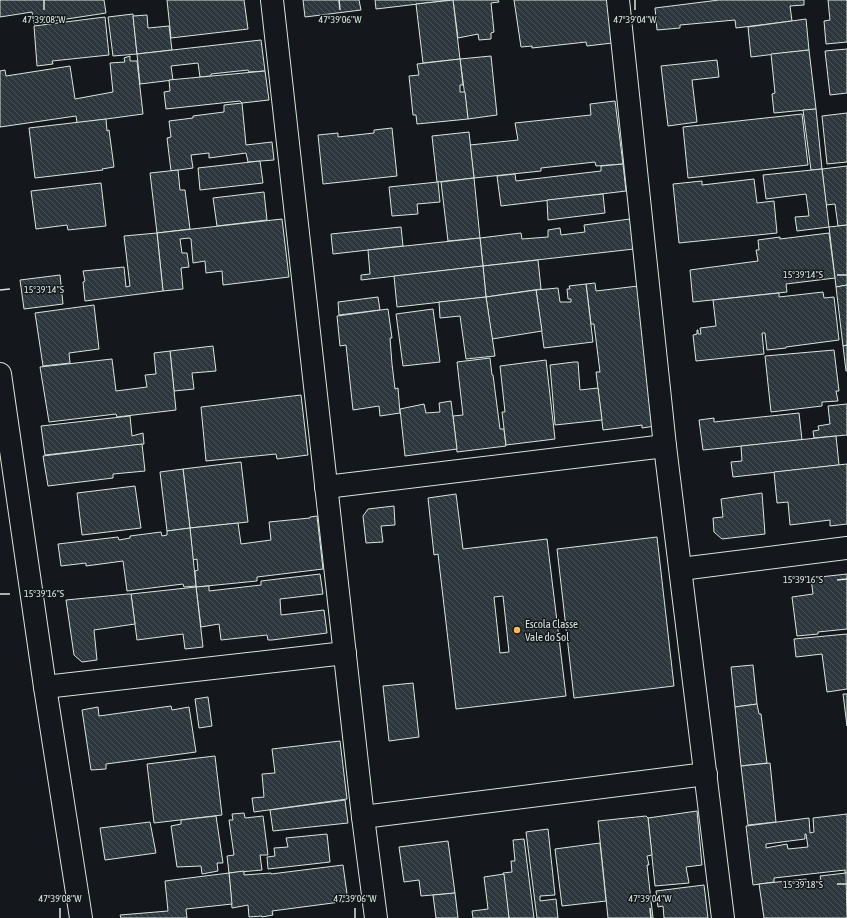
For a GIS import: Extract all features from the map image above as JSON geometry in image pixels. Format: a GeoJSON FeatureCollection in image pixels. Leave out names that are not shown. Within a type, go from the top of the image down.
{"type":"FeatureCollection","features":[{"type":"Feature","properties":{"kind":"street"},"geometry":{"type":"LineString","coordinates":[[272,0],[363,817],[376,918]]}},
{"type":"Feature","properties":{"kind":"street"},"geometry":{"type":"LineString","coordinates":[[618,0],[665,446],[723,918]]}},
{"type":"Feature","properties":{"kind":"street"},"geometry":{"type":"LineString","coordinates":[[0,374],[45,687],[81,918]]}},
{"type":"Feature","properties":{"kind":"street"},"geometry":{"type":"LineString","coordinates":[[326,487],[665,446]]}},
{"type":"Feature","properties":{"kind":"street"},"geometry":{"type":"LineString","coordinates":[[681,569],[847,548]]}},
{"type":"Feature","properties":{"kind":"street"},"geometry":{"type":"LineString","coordinates":[[45,687],[345,653]]}},
{"type":"Feature","properties":{"kind":"street"},"geometry":{"type":"LineString","coordinates":[[363,817],[706,774]]}},
{"type":"Feature","properties":{"kind":"building"},"geometry":{"type":"Polygon","coordinates":[[[0,0],[104,0],[106,13],[34,24],[32,12],[0,17],[0,0]]]}},
{"type":"Feature","properties":{"kind":"building"},"geometry":{"type":"Polygon","coordinates":[[[167,0],[244,0],[248,29],[171,38],[167,0]]]}},
{"type":"Feature","properties":{"kind":"building"},"geometry":{"type":"Polygon","coordinates":[[[303,0],[359,0],[361,10],[305,17],[303,0]]]}},
{"type":"Feature","properties":{"kind":"building"},"geometry":{"type":"Polygon","coordinates":[[[375,0],[452,0],[376,9],[375,0]]]}},
{"type":"Feature","properties":{"kind":"building"},"geometry":{"type":"Polygon","coordinates":[[[453,0],[498,0],[499,2],[491,3],[494,32],[491,33],[491,39],[479,40],[478,34],[458,38],[453,0]]]}},
{"type":"Feature","properties":{"kind":"building"},"geometry":{"type":"Polygon","coordinates":[[[453,0],[460,59],[423,63],[416,4],[453,0]]]}},
{"type":"Feature","properties":{"kind":"building"},"geometry":{"type":"Polygon","coordinates":[[[514,0],[607,0],[612,43],[587,46],[586,42],[532,48],[532,46],[521,47],[514,0]]]}},
{"type":"Feature","properties":{"kind":"building"},"geometry":{"type":"Polygon","coordinates":[[[719,0],[804,0],[804,5],[790,6],[792,21],[736,28],[735,20],[680,25],[680,28],[657,30],[655,8],[719,0]]]}},
{"type":"Feature","properties":{"kind":"building"},"geometry":{"type":"Polygon","coordinates":[[[828,0],[847,0],[847,42],[826,44],[824,21],[830,20],[828,0]]]}},
{"type":"Feature","properties":{"kind":"building"},"geometry":{"type":"Polygon","coordinates":[[[133,14],[137,54],[113,56],[108,17],[133,14]]]}},
{"type":"Feature","properties":{"kind":"building"},"geometry":{"type":"Polygon","coordinates":[[[147,15],[148,28],[169,26],[172,50],[137,54],[133,16],[147,15]]]}},
{"type":"Feature","properties":{"kind":"building"},"geometry":{"type":"Polygon","coordinates":[[[105,17],[109,55],[52,61],[53,64],[37,66],[34,26],[105,17]]]}},
{"type":"Feature","properties":{"kind":"building"},"geometry":{"type":"Polygon","coordinates":[[[806,19],[809,50],[751,57],[748,27],[806,19]]]}},
{"type":"Feature","properties":{"kind":"building"},"geometry":{"type":"Polygon","coordinates":[[[261,40],[265,71],[249,72],[248,70],[211,74],[211,76],[200,77],[198,63],[171,66],[173,80],[140,84],[137,54],[261,40]]]}},
{"type":"Feature","properties":{"kind":"building"},"geometry":{"type":"Polygon","coordinates":[[[847,49],[847,93],[830,95],[825,51],[847,49]]]}},
{"type":"Feature","properties":{"kind":"building"},"geometry":{"type":"Polygon","coordinates":[[[809,50],[816,109],[774,113],[772,94],[775,93],[771,54],[809,50]]]}},
{"type":"Feature","properties":{"kind":"building"},"geometry":{"type":"Polygon","coordinates":[[[130,56],[130,61],[137,61],[143,114],[77,123],[76,116],[0,127],[0,71],[5,70],[6,76],[70,66],[75,99],[113,92],[110,63],[125,62],[124,58],[130,56]]]}},
{"type":"Feature","properties":{"kind":"building"},"geometry":{"type":"Polygon","coordinates":[[[491,56],[497,115],[468,119],[460,59],[491,56]]]}},
{"type":"Feature","properties":{"kind":"building"},"geometry":{"type":"Polygon","coordinates":[[[460,59],[463,85],[460,85],[460,92],[465,92],[468,119],[417,124],[416,115],[413,115],[409,76],[419,75],[417,64],[460,59]]]}},
{"type":"Feature","properties":{"kind":"building"},"geometry":{"type":"Polygon","coordinates":[[[717,60],[719,77],[692,80],[697,122],[668,126],[661,66],[717,60]]]}},
{"type":"Feature","properties":{"kind":"building"},"geometry":{"type":"Polygon","coordinates":[[[265,71],[269,100],[242,103],[240,101],[166,109],[164,92],[170,91],[169,80],[265,71]]]}},
{"type":"Feature","properties":{"kind":"building"},"geometry":{"type":"Polygon","coordinates":[[[615,101],[623,164],[596,166],[595,162],[541,168],[541,171],[474,178],[470,145],[518,140],[515,123],[591,115],[590,104],[615,101]]]}},
{"type":"Feature","properties":{"kind":"building"},"geometry":{"type":"Polygon","coordinates":[[[242,103],[246,145],[272,142],[274,160],[248,162],[246,153],[209,158],[209,153],[191,155],[193,168],[171,171],[167,138],[171,137],[169,121],[224,112],[224,105],[242,103]]]}},
{"type":"Feature","properties":{"kind":"building"},"geometry":{"type":"Polygon","coordinates":[[[816,109],[822,169],[811,170],[803,110],[816,109]]]}},
{"type":"Feature","properties":{"kind":"building"},"geometry":{"type":"Polygon","coordinates":[[[847,113],[847,162],[827,164],[822,116],[847,113]]]}},
{"type":"Feature","properties":{"kind":"building"},"geometry":{"type":"Polygon","coordinates":[[[802,114],[808,165],[688,178],[683,127],[802,114]]]}},
{"type":"Feature","properties":{"kind":"building"},"geometry":{"type":"Polygon","coordinates":[[[106,119],[114,167],[102,169],[103,170],[35,178],[29,128],[106,119]]]}},
{"type":"Feature","properties":{"kind":"building"},"geometry":{"type":"Polygon","coordinates":[[[392,128],[397,176],[323,184],[318,135],[338,133],[338,137],[374,133],[374,130],[392,128]]]}},
{"type":"Feature","properties":{"kind":"building"},"geometry":{"type":"Polygon","coordinates":[[[469,132],[474,178],[437,182],[432,136],[469,132]]]}},
{"type":"Feature","properties":{"kind":"building"},"geometry":{"type":"Polygon","coordinates":[[[260,161],[263,183],[200,190],[198,168],[260,161]]]}},
{"type":"Feature","properties":{"kind":"building"},"geometry":{"type":"Polygon","coordinates":[[[623,164],[626,191],[501,206],[497,176],[515,174],[516,181],[601,171],[601,166],[623,164]]]}},
{"type":"Feature","properties":{"kind":"building"},"geometry":{"type":"Polygon","coordinates":[[[847,166],[847,225],[838,226],[835,204],[826,205],[822,169],[847,166]]]}},
{"type":"Feature","properties":{"kind":"building"},"geometry":{"type":"Polygon","coordinates":[[[822,169],[829,227],[797,231],[795,217],[809,216],[806,194],[766,199],[763,175],[822,169]]]}},
{"type":"Feature","properties":{"kind":"building"},"geometry":{"type":"Polygon","coordinates":[[[178,170],[180,190],[185,190],[190,229],[157,233],[150,173],[178,170]]]}},
{"type":"Feature","properties":{"kind":"building"},"geometry":{"type":"Polygon","coordinates":[[[474,178],[480,238],[448,241],[441,182],[474,178]]]}},
{"type":"Feature","properties":{"kind":"building"},"geometry":{"type":"Polygon","coordinates":[[[754,179],[757,203],[774,201],[777,233],[679,243],[673,184],[702,181],[702,185],[754,179]]]}},
{"type":"Feature","properties":{"kind":"building"},"geometry":{"type":"Polygon","coordinates":[[[438,182],[440,202],[417,204],[418,214],[392,216],[389,187],[438,182]]]}},
{"type":"Feature","properties":{"kind":"building"},"geometry":{"type":"Polygon","coordinates":[[[101,183],[106,226],[68,230],[67,225],[36,229],[31,191],[101,183]]]}},
{"type":"Feature","properties":{"kind":"building"},"geometry":{"type":"Polygon","coordinates":[[[264,192],[267,220],[217,226],[213,198],[264,192]]]}},
{"type":"Feature","properties":{"kind":"building"},"geometry":{"type":"Polygon","coordinates":[[[603,194],[605,213],[548,220],[547,200],[603,194]]]}},
{"type":"Feature","properties":{"kind":"building"},"geometry":{"type":"Polygon","coordinates":[[[282,219],[289,277],[223,285],[222,271],[206,273],[205,261],[193,263],[191,239],[180,239],[182,253],[187,253],[189,267],[181,268],[183,289],[163,291],[157,233],[282,219]]]}},
{"type":"Feature","properties":{"kind":"building"},"geometry":{"type":"Polygon","coordinates":[[[630,219],[634,249],[483,266],[480,238],[521,233],[522,239],[548,237],[548,230],[560,228],[561,235],[585,232],[584,225],[630,219]]]}},
{"type":"Feature","properties":{"kind":"building"},"geometry":{"type":"Polygon","coordinates":[[[847,225],[847,285],[836,287],[829,227],[847,225]]]}},
{"type":"Feature","properties":{"kind":"building"},"geometry":{"type":"Polygon","coordinates":[[[401,227],[403,246],[333,254],[331,234],[401,227]]]}},
{"type":"Feature","properties":{"kind":"building"},"geometry":{"type":"Polygon","coordinates":[[[157,233],[163,291],[85,301],[83,282],[85,281],[83,271],[124,267],[126,287],[130,286],[124,236],[157,233]]]}},
{"type":"Feature","properties":{"kind":"building"},"geometry":{"type":"Polygon","coordinates":[[[829,233],[835,278],[786,284],[787,292],[693,302],[690,270],[758,261],[756,250],[759,250],[758,240],[829,233]]]}},
{"type":"Feature","properties":{"kind":"building"},"geometry":{"type":"Polygon","coordinates":[[[480,238],[483,266],[361,280],[361,275],[370,274],[368,250],[480,238]]]}},
{"type":"Feature","properties":{"kind":"building"},"geometry":{"type":"Polygon","coordinates":[[[538,260],[541,289],[486,297],[483,266],[538,260]]]}},
{"type":"Feature","properties":{"kind":"building"},"geometry":{"type":"Polygon","coordinates":[[[483,266],[486,297],[397,307],[394,276],[483,266]]]}},
{"type":"Feature","properties":{"kind":"building"},"geometry":{"type":"Polygon","coordinates":[[[60,275],[63,304],[24,309],[20,280],[60,275]]]}},
{"type":"Feature","properties":{"kind":"building"},"geometry":{"type":"Polygon","coordinates":[[[595,283],[596,291],[638,286],[655,426],[642,428],[642,425],[603,430],[596,372],[600,372],[594,324],[591,324],[586,284],[595,283]]]}},
{"type":"Feature","properties":{"kind":"building"},"geometry":{"type":"Polygon","coordinates":[[[586,284],[593,342],[544,348],[536,290],[558,288],[560,302],[571,302],[571,299],[568,299],[567,289],[570,289],[569,286],[586,284]]]}},
{"type":"Feature","properties":{"kind":"building"},"geometry":{"type":"Polygon","coordinates":[[[847,285],[847,345],[843,346],[836,287],[847,285]]]}},
{"type":"Feature","properties":{"kind":"building"},"geometry":{"type":"Polygon","coordinates":[[[536,290],[542,331],[492,339],[486,297],[536,290]]]}},
{"type":"Feature","properties":{"kind":"building"},"geometry":{"type":"Polygon","coordinates":[[[823,292],[824,298],[834,297],[839,340],[767,350],[765,333],[762,333],[764,354],[696,361],[693,335],[697,334],[697,330],[698,334],[701,334],[700,328],[716,326],[713,300],[779,293],[779,297],[823,292]]]}},
{"type":"Feature","properties":{"kind":"building"},"geometry":{"type":"Polygon","coordinates":[[[378,297],[380,310],[339,315],[338,302],[378,297]]]}},
{"type":"Feature","properties":{"kind":"building"},"geometry":{"type":"Polygon","coordinates":[[[486,297],[495,356],[466,359],[460,316],[440,318],[439,302],[486,297]]]}},
{"type":"Feature","properties":{"kind":"building"},"geometry":{"type":"Polygon","coordinates":[[[94,305],[99,349],[69,353],[70,363],[43,366],[35,313],[94,305]]]}},
{"type":"Feature","properties":{"kind":"building"},"geometry":{"type":"Polygon","coordinates":[[[388,309],[392,338],[390,338],[392,364],[395,389],[398,388],[400,413],[380,416],[379,406],[353,410],[346,345],[340,346],[337,316],[388,309]]]}},
{"type":"Feature","properties":{"kind":"building"},"geometry":{"type":"Polygon","coordinates":[[[433,309],[440,362],[403,366],[396,314],[433,309]]]}},
{"type":"Feature","properties":{"kind":"building"},"geometry":{"type":"Polygon","coordinates":[[[847,345],[847,371],[846,371],[843,346],[847,345]]]}},
{"type":"Feature","properties":{"kind":"building"},"geometry":{"type":"Polygon","coordinates":[[[213,346],[216,371],[192,373],[194,389],[174,391],[170,351],[213,346]]]}},
{"type":"Feature","properties":{"kind":"building"},"geometry":{"type":"Polygon","coordinates":[[[834,350],[839,391],[836,391],[838,401],[822,402],[822,406],[771,412],[765,356],[834,350]]]}},
{"type":"Feature","properties":{"kind":"building"},"geometry":{"type":"Polygon","coordinates":[[[170,351],[176,410],[117,417],[116,414],[49,422],[40,367],[112,359],[116,391],[147,387],[145,375],[156,374],[154,353],[170,351]]]}},
{"type":"Feature","properties":{"kind":"building"},"geometry":{"type":"Polygon","coordinates":[[[490,358],[500,429],[504,429],[506,446],[457,452],[453,416],[463,415],[457,362],[490,358]]]}},
{"type":"Feature","properties":{"kind":"building"},"geometry":{"type":"Polygon","coordinates":[[[546,360],[555,439],[506,445],[502,412],[505,412],[500,366],[546,360]]]}},
{"type":"Feature","properties":{"kind":"building"},"geometry":{"type":"Polygon","coordinates":[[[578,362],[580,390],[598,388],[602,420],[555,425],[550,365],[578,362]]]}},
{"type":"Feature","properties":{"kind":"building"},"geometry":{"type":"Polygon","coordinates":[[[301,395],[308,455],[277,459],[276,454],[206,461],[201,407],[301,395]]]}},
{"type":"Feature","properties":{"kind":"building"},"geometry":{"type":"Polygon","coordinates":[[[451,401],[457,449],[405,456],[400,409],[424,404],[426,413],[440,412],[439,403],[451,401]]]}},
{"type":"Feature","properties":{"kind":"building"},"geometry":{"type":"Polygon","coordinates":[[[847,404],[847,435],[814,438],[813,431],[819,430],[818,426],[830,424],[828,406],[847,404]]]}},
{"type":"Feature","properties":{"kind":"building"},"geometry":{"type":"Polygon","coordinates":[[[799,413],[802,440],[703,450],[699,420],[714,418],[714,422],[799,413]]]}},
{"type":"Feature","properties":{"kind":"building"},"geometry":{"type":"Polygon","coordinates":[[[130,416],[132,436],[143,433],[144,444],[45,455],[41,426],[130,416]]]}},
{"type":"Feature","properties":{"kind":"building"},"geometry":{"type":"Polygon","coordinates":[[[836,436],[839,465],[733,477],[731,462],[742,461],[741,446],[836,436]]]}},
{"type":"Feature","properties":{"kind":"building"},"geometry":{"type":"Polygon","coordinates":[[[142,444],[145,471],[113,474],[113,478],[48,486],[43,456],[142,444]]]}},
{"type":"Feature","properties":{"kind":"building"},"geometry":{"type":"Polygon","coordinates":[[[241,462],[248,522],[190,528],[183,469],[241,462]]]}},
{"type":"Feature","properties":{"kind":"building"},"geometry":{"type":"Polygon","coordinates":[[[847,464],[847,524],[830,526],[830,520],[790,525],[788,502],[777,503],[774,472],[847,464]]]}},
{"type":"Feature","properties":{"kind":"building"},"geometry":{"type":"Polygon","coordinates":[[[183,469],[190,528],[167,531],[160,472],[183,469]]]}},
{"type":"Feature","properties":{"kind":"building"},"geometry":{"type":"Polygon","coordinates":[[[135,486],[141,528],[82,535],[77,493],[135,486]]]}},
{"type":"Feature","properties":{"kind":"building"},"geometry":{"type":"Polygon","coordinates":[[[762,493],[765,534],[722,539],[714,532],[713,518],[723,517],[721,499],[762,493]]]}},
{"type":"Feature","properties":{"kind":"building"},"geometry":{"type":"Polygon","coordinates":[[[456,494],[463,549],[547,539],[566,696],[456,709],[438,554],[434,555],[428,498],[456,494]],[[503,596],[494,597],[500,653],[509,652],[503,596]]]}},
{"type":"Feature","properties":{"kind":"building"},"geometry":{"type":"Polygon","coordinates":[[[394,506],[395,525],[381,526],[383,542],[366,543],[363,516],[368,509],[394,506]]]}},
{"type":"Feature","properties":{"kind":"building"},"geometry":{"type":"Polygon","coordinates":[[[317,516],[323,569],[257,577],[257,581],[196,587],[195,571],[198,570],[197,559],[193,560],[190,528],[238,523],[241,544],[271,540],[269,522],[317,516]]]}},
{"type":"Feature","properties":{"kind":"building"},"geometry":{"type":"Polygon","coordinates":[[[190,528],[196,586],[184,587],[183,584],[127,591],[123,561],[86,566],[86,563],[61,566],[58,544],[118,537],[119,540],[130,538],[130,536],[161,532],[162,536],[167,535],[167,531],[190,528]]]}},
{"type":"Feature","properties":{"kind":"building"},"geometry":{"type":"Polygon","coordinates":[[[657,537],[674,686],[574,698],[557,549],[657,537]]]}},
{"type":"Feature","properties":{"kind":"building"},"geometry":{"type":"Polygon","coordinates":[[[320,574],[323,594],[280,599],[281,615],[324,610],[327,633],[272,640],[268,640],[267,635],[221,640],[219,624],[201,627],[196,587],[209,586],[209,591],[261,585],[261,581],[320,574]]]}},
{"type":"Feature","properties":{"kind":"building"},"geometry":{"type":"Polygon","coordinates":[[[847,574],[847,629],[797,636],[792,597],[813,594],[811,578],[847,574]]]}},
{"type":"Feature","properties":{"kind":"building"},"geometry":{"type":"Polygon","coordinates":[[[196,587],[203,647],[185,649],[183,634],[137,640],[131,594],[196,587]]]}},
{"type":"Feature","properties":{"kind":"building"},"geometry":{"type":"Polygon","coordinates":[[[131,594],[135,624],[94,630],[97,660],[82,662],[74,655],[66,600],[131,594]]]}},
{"type":"Feature","properties":{"kind":"building"},"geometry":{"type":"Polygon","coordinates":[[[847,634],[847,689],[827,692],[822,654],[796,657],[794,639],[847,634]]]}},
{"type":"Feature","properties":{"kind":"building"},"geometry":{"type":"Polygon","coordinates":[[[753,665],[757,704],[735,707],[731,667],[753,665]]]}},
{"type":"Feature","properties":{"kind":"building"},"geometry":{"type":"Polygon","coordinates":[[[413,683],[419,737],[389,741],[383,686],[413,683]]]}},
{"type":"Feature","properties":{"kind":"building"},"geometry":{"type":"Polygon","coordinates":[[[843,694],[847,694],[847,726],[843,694]]]}},
{"type":"Feature","properties":{"kind":"building"},"geometry":{"type":"Polygon","coordinates":[[[208,697],[212,726],[199,728],[195,699],[208,697]]]}},
{"type":"Feature","properties":{"kind":"building"},"geometry":{"type":"Polygon","coordinates":[[[757,704],[759,714],[761,714],[767,763],[741,766],[735,707],[757,704]]]}},
{"type":"Feature","properties":{"kind":"building"},"geometry":{"type":"Polygon","coordinates":[[[171,706],[172,710],[189,707],[196,752],[106,764],[106,769],[91,770],[82,710],[98,707],[99,716],[171,706]]]}},
{"type":"Feature","properties":{"kind":"building"},"geometry":{"type":"Polygon","coordinates":[[[340,741],[347,799],[254,812],[252,798],[264,797],[262,774],[275,773],[272,749],[340,741]]]}},
{"type":"Feature","properties":{"kind":"building"},"geometry":{"type":"Polygon","coordinates":[[[215,756],[222,815],[154,823],[147,764],[215,756]]]}},
{"type":"Feature","properties":{"kind":"building"},"geometry":{"type":"Polygon","coordinates":[[[770,763],[776,822],[748,825],[741,766],[770,763]]]}},
{"type":"Feature","properties":{"kind":"building"},"geometry":{"type":"Polygon","coordinates":[[[345,800],[348,823],[273,831],[270,810],[345,800]]]}},
{"type":"Feature","properties":{"kind":"building"},"geometry":{"type":"Polygon","coordinates":[[[697,811],[702,865],[686,867],[689,883],[655,886],[648,818],[697,811]]]}},
{"type":"Feature","properties":{"kind":"building"},"geometry":{"type":"Polygon","coordinates":[[[244,813],[245,818],[263,816],[268,855],[260,855],[262,870],[229,873],[227,856],[234,855],[229,820],[233,820],[232,814],[244,813]]]}},
{"type":"Feature","properties":{"kind":"building"},"geometry":{"type":"Polygon","coordinates":[[[847,814],[847,873],[845,873],[845,870],[774,878],[774,882],[753,885],[746,826],[809,818],[810,833],[814,832],[813,818],[847,814]],[[806,834],[805,839],[766,844],[766,848],[787,844],[788,849],[808,847],[806,834]]]}},
{"type":"Feature","properties":{"kind":"building"},"geometry":{"type":"Polygon","coordinates":[[[216,816],[223,863],[217,863],[218,871],[202,874],[201,866],[177,867],[171,826],[181,824],[181,820],[216,816]]]}},
{"type":"Feature","properties":{"kind":"building"},"geometry":{"type":"Polygon","coordinates":[[[646,816],[648,818],[652,855],[647,856],[649,865],[647,865],[653,918],[608,918],[598,821],[646,816]]]}},
{"type":"Feature","properties":{"kind":"building"},"geometry":{"type":"Polygon","coordinates":[[[150,822],[156,853],[105,860],[100,828],[150,822]]]}},
{"type":"Feature","properties":{"kind":"building"},"geometry":{"type":"Polygon","coordinates":[[[548,829],[555,895],[540,896],[540,901],[556,899],[558,918],[537,918],[526,832],[548,829]]]}},
{"type":"Feature","properties":{"kind":"building"},"geometry":{"type":"Polygon","coordinates":[[[327,834],[330,862],[268,869],[267,857],[275,856],[274,848],[288,847],[286,838],[327,834]]]}},
{"type":"Feature","properties":{"kind":"building"},"geometry":{"type":"Polygon","coordinates":[[[524,839],[534,918],[509,918],[503,873],[512,872],[511,861],[515,861],[513,840],[524,839]]]}},
{"type":"Feature","properties":{"kind":"building"},"geometry":{"type":"Polygon","coordinates":[[[448,841],[455,893],[421,896],[419,880],[404,882],[399,847],[448,841]]]}},
{"type":"Feature","properties":{"kind":"building"},"geometry":{"type":"Polygon","coordinates":[[[600,843],[606,901],[562,906],[555,849],[600,843]]]}},
{"type":"Feature","properties":{"kind":"building"},"geometry":{"type":"Polygon","coordinates":[[[343,865],[348,901],[272,911],[273,915],[262,917],[249,917],[248,905],[232,908],[229,873],[244,871],[244,875],[271,874],[343,865]]]}},
{"type":"Feature","properties":{"kind":"building"},"geometry":{"type":"Polygon","coordinates":[[[229,873],[232,904],[186,909],[187,918],[121,918],[120,915],[168,911],[165,881],[229,873]]]}},
{"type":"Feature","properties":{"kind":"building"},"geometry":{"type":"Polygon","coordinates":[[[846,873],[847,918],[764,918],[759,884],[806,879],[807,882],[821,880],[820,876],[846,873]]]}},
{"type":"Feature","properties":{"kind":"building"},"geometry":{"type":"Polygon","coordinates":[[[504,874],[509,918],[473,918],[472,911],[488,909],[484,877],[504,874]]]}},
{"type":"Feature","properties":{"kind":"building"},"geometry":{"type":"Polygon","coordinates":[[[704,885],[708,918],[664,918],[663,906],[658,907],[656,891],[704,885]]]}},
{"type":"Feature","properties":{"kind":"building"},"geometry":{"type":"Polygon","coordinates":[[[455,893],[458,918],[436,918],[433,895],[455,893]]]}},
{"type":"Feature","properties":{"kind":"place","name":"Escola Classe Vale do Sol"},"geometry":{"type":"Point","coordinates":[517,630]}}]}
